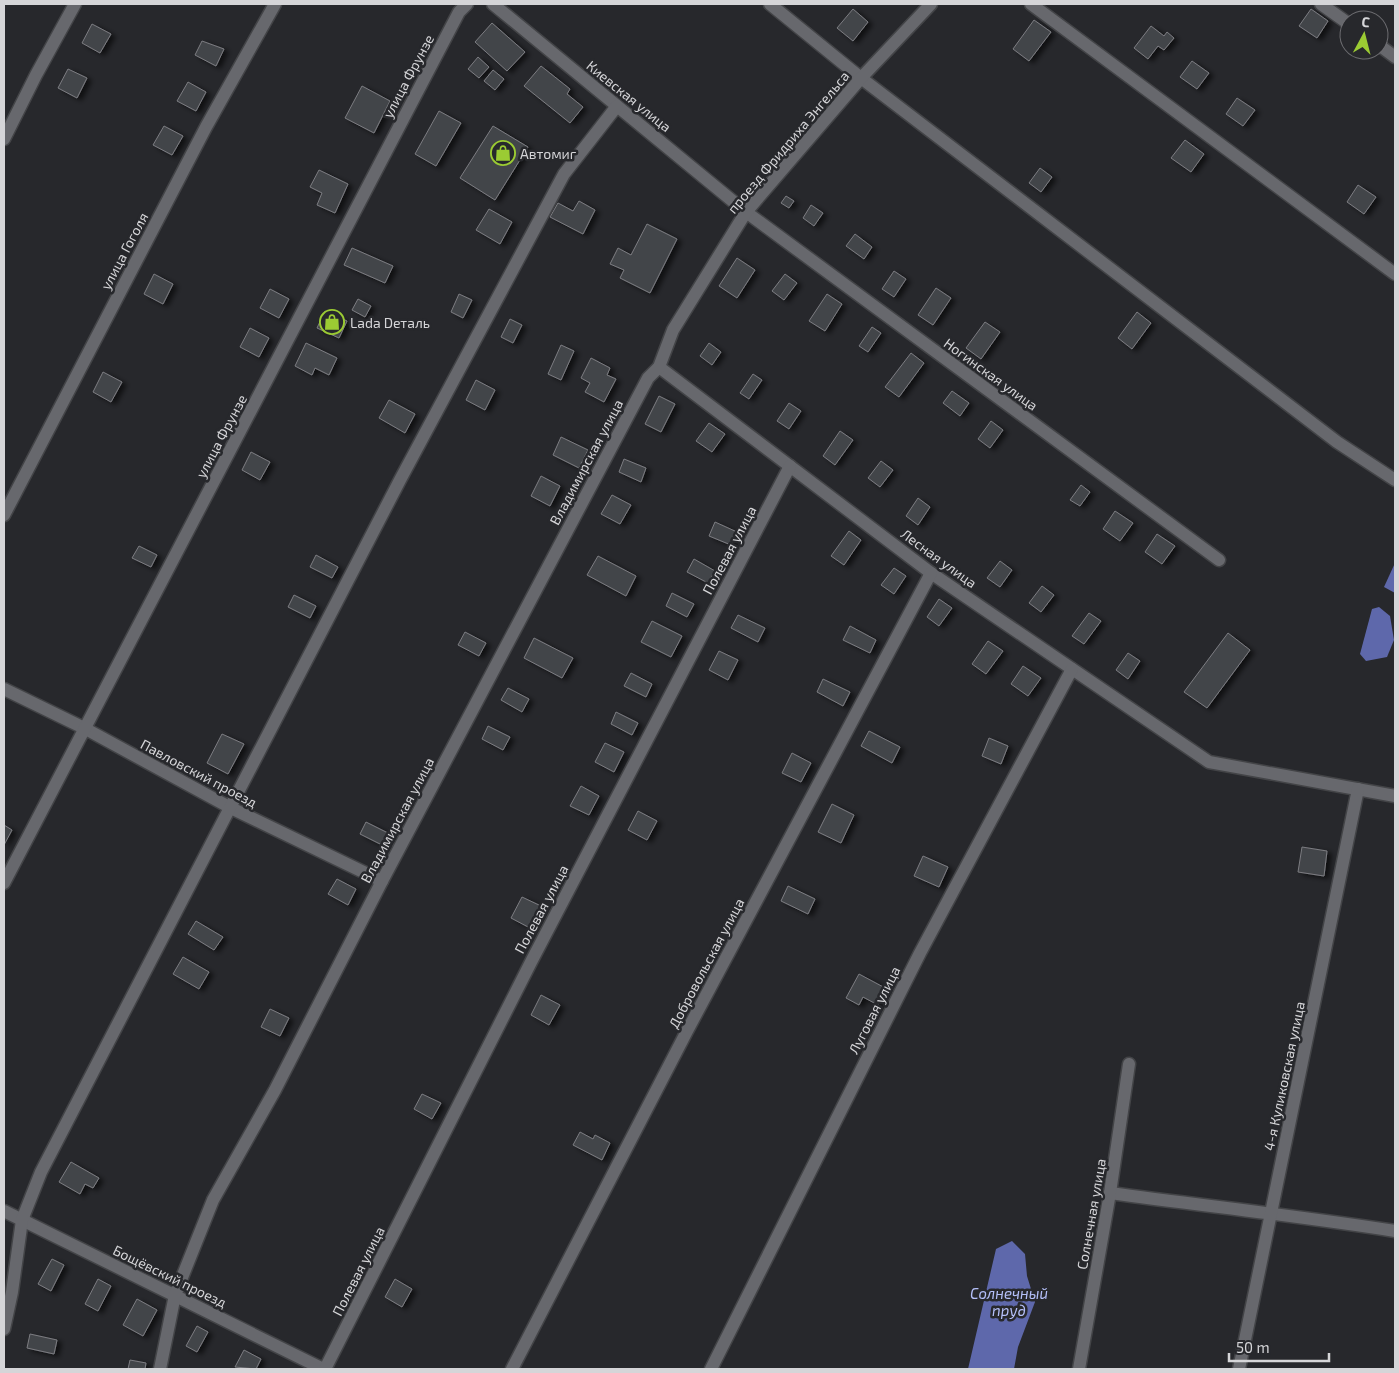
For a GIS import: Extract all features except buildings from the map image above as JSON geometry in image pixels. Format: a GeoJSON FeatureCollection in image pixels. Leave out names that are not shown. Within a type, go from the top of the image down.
{"type":"FeatureCollection","features":[{"type":"Feature","properties":{"kind":"street"},"geometry":{"type":"LineString","coordinates":[[4,139],[36,74],[75,4]]}},
{"type":"Feature","properties":{"kind":"street","name":"улица Гоголя"},"geometry":{"type":"LineString","coordinates":[[4,515],[206,127],[275,4]]}},
{"type":"Feature","properties":{"kind":"street","name":"улица Фрунзе"},"geometry":{"type":"LineString","coordinates":[[4,883],[445,38],[459,12],[467,4]]}},
{"type":"Feature","properties":{"kind":"street","name":"Киевская улица"},"geometry":{"type":"LineString","coordinates":[[493,4],[746,212]]}},
{"type":"Feature","properties":{"kind":"street"},"geometry":{"type":"LineString","coordinates":[[770,4],[861,78],[1337,442],[1395,480]]}},
{"type":"Feature","properties":{"kind":"street","name":"проезд Фридриха Энгельса"},"geometry":{"type":"LineString","coordinates":[[659,367],[673,330],[746,212],[861,78],[931,4]]}},
{"type":"Feature","properties":{"kind":"street"},"geometry":{"type":"LineString","coordinates":[[1031,4],[1395,274]]}},
{"type":"Feature","properties":{"kind":"street"},"geometry":{"type":"LineString","coordinates":[[1321,4],[1339,17]]}},
{"type":"Feature","properties":{"kind":"street"},"geometry":{"type":"LineString","coordinates":[[4,1329],[12,1292],[22,1220],[41,1172],[232,808],[400,480],[564,174],[616,106]]}},
{"type":"Feature","properties":{"kind":"street","name":"Ногинская улица"},"geometry":{"type":"LineString","coordinates":[[746,212],[1219,560]]}},
{"type":"Feature","properties":{"kind":"street","name":"Лесная улица"},"geometry":{"type":"LineString","coordinates":[[659,367],[932,573],[1209,762],[1358,789]]}},
{"type":"Feature","properties":{"kind":"street","name":"Владимирская улица"},"geometry":{"type":"LineString","coordinates":[[160,1369],[175,1295],[212,1200],[274,1090],[382,880],[648,378],[659,367]]}},
{"type":"Feature","properties":{"kind":"street","name":"Полевая улица"},"geometry":{"type":"LineString","coordinates":[[324,1369],[531,962],[790,466]]}},
{"type":"Feature","properties":{"kind":"street","name":"Добровольская улица"},"geometry":{"type":"LineString","coordinates":[[512,1369],[687,1031],[932,573]]}},
{"type":"Feature","properties":{"kind":"street","name":"Луговая улица"},"geometry":{"type":"LineString","coordinates":[[711,1369],[920,953],[1072,669]]}},
{"type":"Feature","properties":{"kind":"street","name":"Павловский проезд"},"geometry":{"type":"LineString","coordinates":[[4,689],[84,728],[232,808],[382,880]]}},
{"type":"Feature","properties":{"kind":"street"},"geometry":{"type":"LineString","coordinates":[[1358,789],[1395,796]]}},
{"type":"Feature","properties":{"kind":"street","name":"4-я Куликовская улица"},"geometry":{"type":"LineString","coordinates":[[1239,1369],[1358,789]]}},
{"type":"Feature","properties":{"kind":"street","name":"Солнечная улица"},"geometry":{"type":"LineString","coordinates":[[1079,1369],[1110,1193],[1129,1064]]}},
{"type":"Feature","properties":{"kind":"street"},"geometry":{"type":"LineString","coordinates":[[1110,1193],[1213,1207],[1271,1212],[1395,1230]]}},
{"type":"Feature","properties":{"kind":"street","name":"Бощёвский проезд"},"geometry":{"type":"LineString","coordinates":[[4,1211],[324,1369]]}},
{"type":"Feature","properties":{"kind":"water"},"geometry":{"type":"Polygon","coordinates":[[[1395,563],[1395,593],[1384,587],[1395,563]]]}},
{"type":"Feature","properties":{"kind":"water"},"geometry":{"type":"Polygon","coordinates":[[[1379,607],[1390,616],[1394,640],[1387,657],[1366,661],[1360,654],[1372,609],[1379,607]]]}},
{"type":"Feature","properties":{"kind":"water","name":"Солнечный пруд"},"geometry":{"type":"Polygon","coordinates":[[[1012,1241],[1025,1254],[1027,1276],[1035,1302],[1018,1347],[1014,1369],[968,1369],[996,1249],[1012,1241]]]}},
{"type":"Feature","properties":{"kind":"place","name":"Автомиг"},"geometry":{"type":"Point","coordinates":[503,153]}},
{"type":"Feature","properties":{"kind":"place","name":"Lada Dеталь"},"geometry":{"type":"Point","coordinates":[332,322]}}]}
